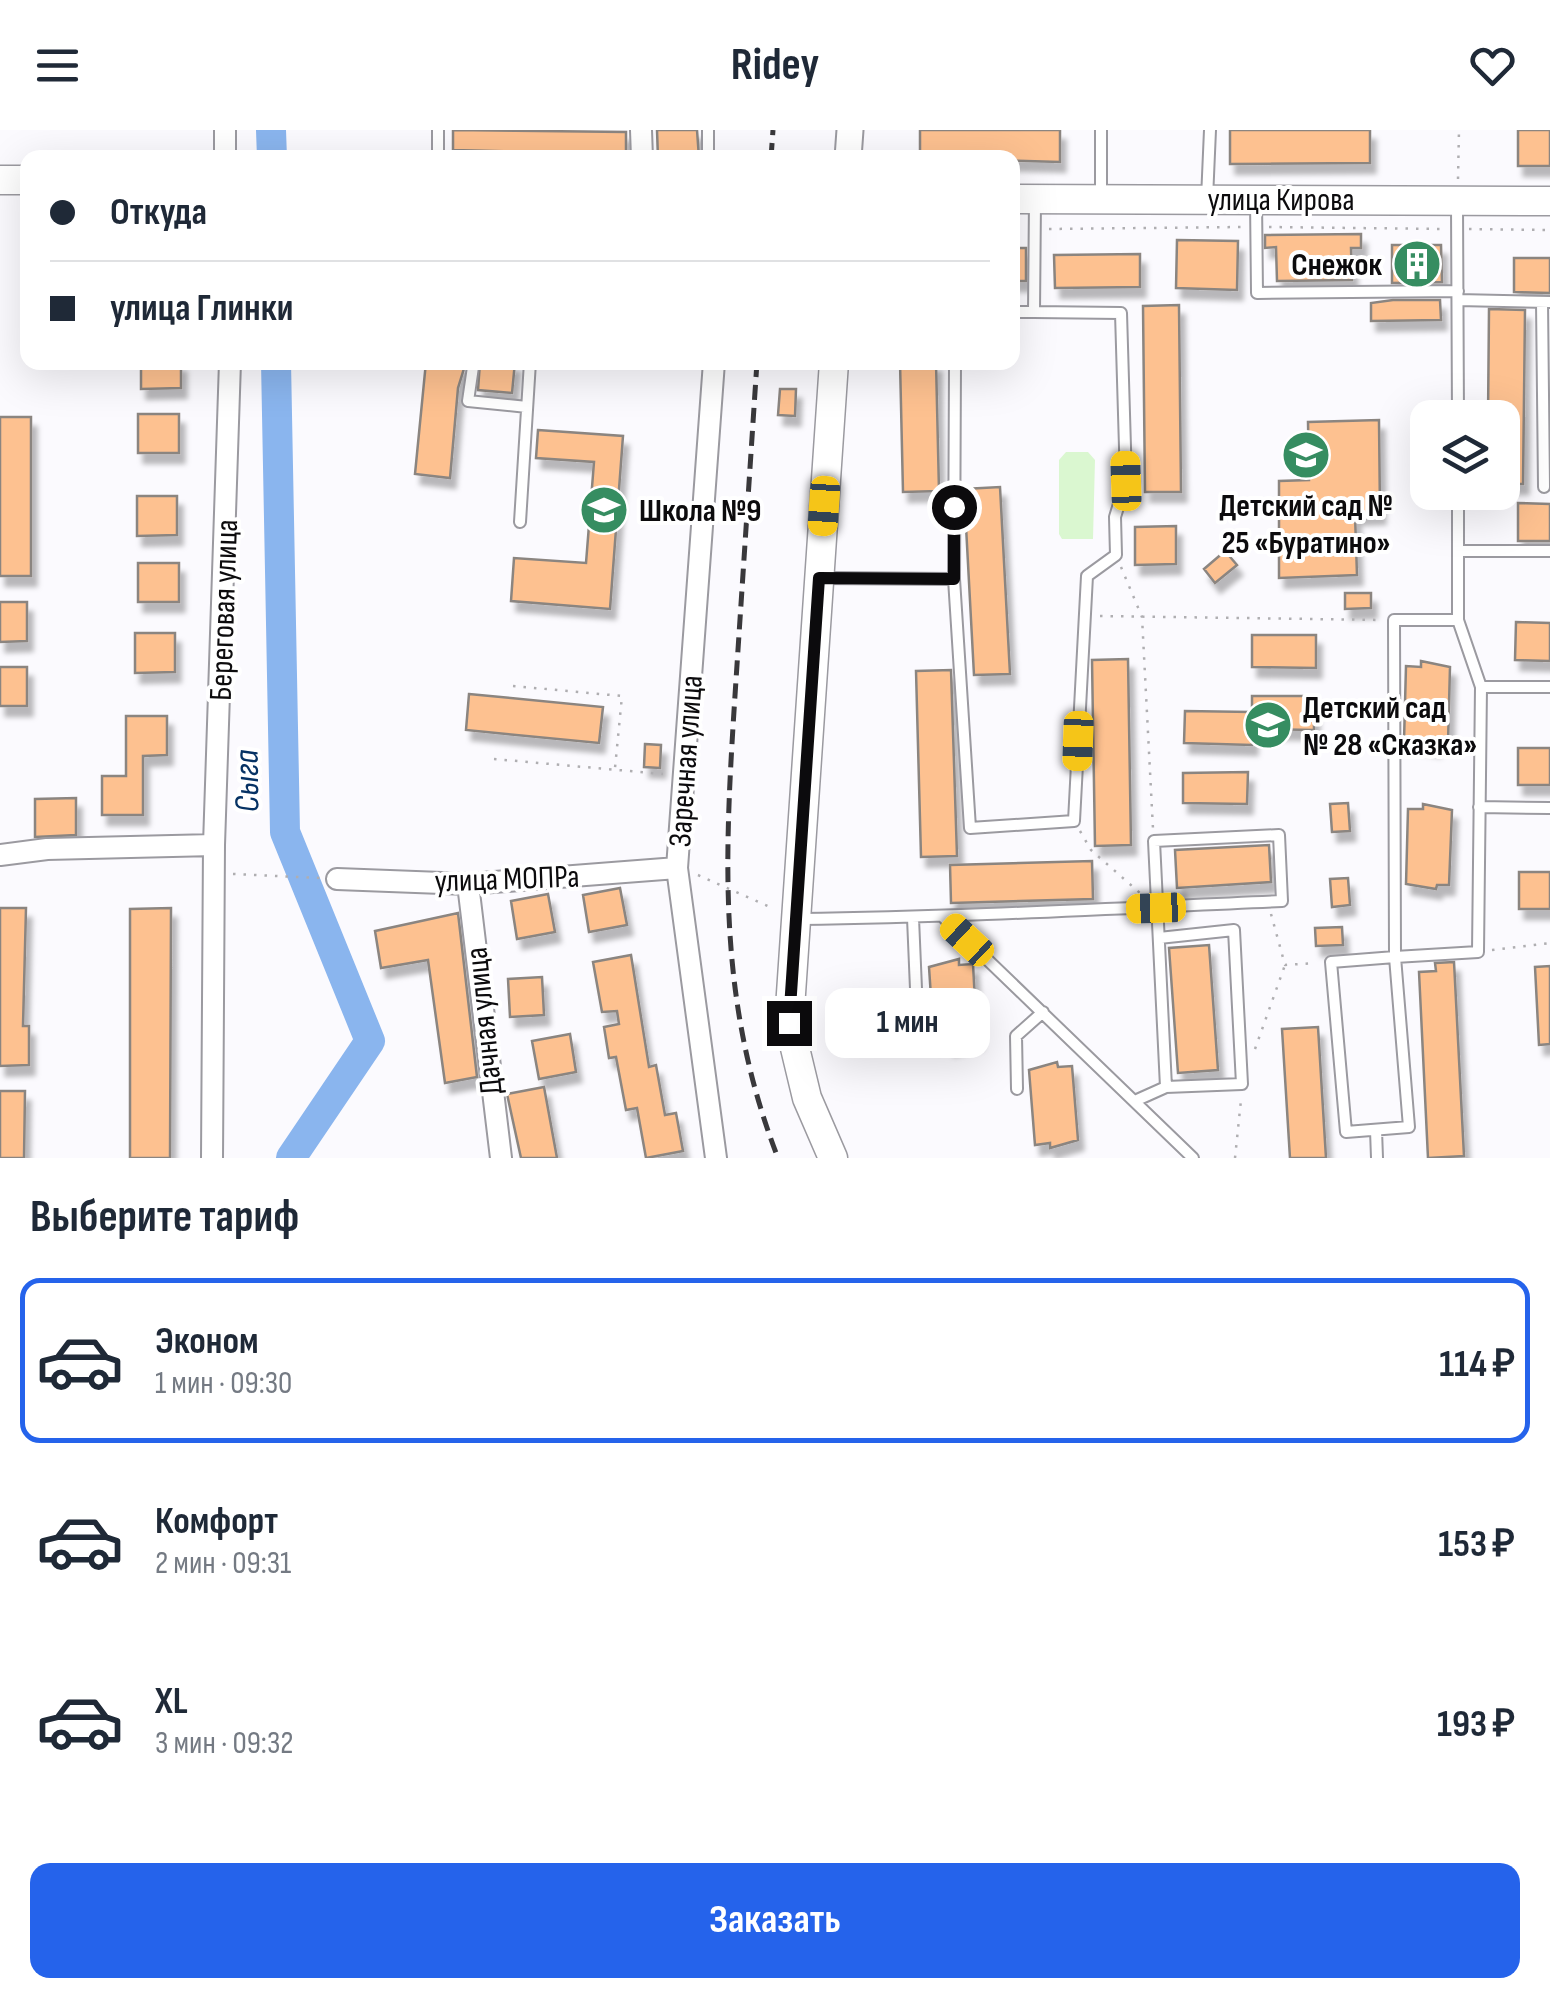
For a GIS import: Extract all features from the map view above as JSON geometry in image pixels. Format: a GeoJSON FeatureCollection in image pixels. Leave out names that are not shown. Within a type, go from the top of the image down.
{"type":"FeatureCollection","features":[{"type":"Feature","properties":{"kind":"main road","name":"улица Кирова"},"geometry":{"type":"LineString","coordinates":[[1024,199],[1207,199],[1256,213],[1457,200],[1550,201]]}},
{"type":"Feature","properties":{"kind":"main road"},"geometry":{"type":"LineString","coordinates":[[833,370],[789,1023],[807,1098],[833,1158]]}},
{"type":"Feature","properties":{"kind":"street","name":"Береговая улица"},"geometry":{"type":"LineString","coordinates":[[212,1158],[214,846],[230,370]]}},
{"type":"Feature","properties":{"kind":"street","name":"Заречная улица"},"geometry":{"type":"LineString","coordinates":[[713,370],[677,868],[716,1158]]}},
{"type":"Feature","properties":{"kind":"street"},"geometry":{"type":"LineString","coordinates":[[0,855],[47,849],[214,846]]}},
{"type":"Feature","properties":{"kind":"street","name":"улица МОПРа"},"geometry":{"type":"LineString","coordinates":[[328,878],[468,884],[677,868]]}},
{"type":"Feature","properties":{"kind":"street","name":"Дачная улица"},"geometry":{"type":"LineString","coordinates":[[468,884],[500,1158]]}},
{"type":"Feature","properties":{"kind":"lane"},"geometry":{"type":"LineString","coordinates":[[1100,199],[1101,130]]}},
{"type":"Feature","properties":{"kind":"lane"},"geometry":{"type":"LineString","coordinates":[[1207,199],[1210,130]]}},
{"type":"Feature","properties":{"kind":"lane"},"geometry":{"type":"LineString","coordinates":[[1024,199],[1035,229],[1034,312]]}},
{"type":"Feature","properties":{"kind":"lane"},"geometry":{"type":"LineString","coordinates":[[1457,200],[1458,400]]}},
{"type":"Feature","properties":{"kind":"lane"},"geometry":{"type":"LineString","coordinates":[[1256,213],[1257,293],[1458,295],[1546,302],[1544,487]]}},
{"type":"Feature","properties":{"kind":"lane"},"geometry":{"type":"LineString","coordinates":[[955,370],[954,579],[970,828],[1074,821],[1087,576],[1116,555],[1116,517],[1126,481],[1121,313],[1020,312]]}},
{"type":"Feature","properties":{"kind":"lane"},"geometry":{"type":"LineString","coordinates":[[473,370],[468,401],[527,407]]}},
{"type":"Feature","properties":{"kind":"lane"},"geometry":{"type":"LineString","coordinates":[[520,522],[529,370]]}},
{"type":"Feature","properties":{"kind":"lane"},"geometry":{"type":"LineString","coordinates":[[1458,510],[1458,620],[1481,688],[1478,952],[1395,957],[1331,962],[1346,1132],[1410,1127],[1395,957],[1394,620],[1458,620]]}},
{"type":"Feature","properties":{"kind":"lane"},"geometry":{"type":"LineString","coordinates":[[1458,551],[1550,552]]}},
{"type":"Feature","properties":{"kind":"lane"},"geometry":{"type":"LineString","coordinates":[[819,578],[954,579]]}},
{"type":"Feature","properties":{"kind":"lane"},"geometry":{"type":"LineString","coordinates":[[1481,688],[1550,688]]}},
{"type":"Feature","properties":{"kind":"lane"},"geometry":{"type":"LineString","coordinates":[[1479,808],[1550,808]]}},
{"type":"Feature","properties":{"kind":"lane"},"geometry":{"type":"LineString","coordinates":[[794,919],[913,918],[1156,908],[1282,901],[1280,836],[1154,841],[1156,908],[1166,1087]]}},
{"type":"Feature","properties":{"kind":"lane"},"geometry":{"type":"LineString","coordinates":[[942,916],[1193,1158]]}},
{"type":"Feature","properties":{"kind":"lane"},"geometry":{"type":"LineString","coordinates":[[913,918],[916,989]]}},
{"type":"Feature","properties":{"kind":"lane"},"geometry":{"type":"LineString","coordinates":[[1137,1100],[1166,1087],[1242,1084],[1234,930],[1158,938]]}},
{"type":"Feature","properties":{"kind":"lane"},"geometry":{"type":"LineString","coordinates":[[1017,1088],[1016,1036],[1043,1012]]}},
{"type":"Feature","properties":{"kind":"lane"},"geometry":{"type":"LineString","coordinates":[[1376,1130],[1377,1158]]}},
{"type":"Feature","properties":{"kind":"path"},"geometry":{"type":"LineString","coordinates":[[1457,200],[1459,130]]}},
{"type":"Feature","properties":{"kind":"path"},"geometry":{"type":"LineString","coordinates":[[1035,229],[1256,213],[1457,229],[1550,230]]}},
{"type":"Feature","properties":{"kind":"path"},"geometry":{"type":"LineString","coordinates":[[1116,555],[1142,617],[1154,841]]}},
{"type":"Feature","properties":{"kind":"path"},"geometry":{"type":"LineString","coordinates":[[1084,616],[1394,620]]}},
{"type":"Feature","properties":{"kind":"path"},"geometry":{"type":"LineString","coordinates":[[514,686],[622,696],[614,770]]}},
{"type":"Feature","properties":{"kind":"path"},"geometry":{"type":"LineString","coordinates":[[494,759],[684,776]]}},
{"type":"Feature","properties":{"kind":"path"},"geometry":{"type":"LineString","coordinates":[[1074,821],[1091,850],[1156,908]]}},
{"type":"Feature","properties":{"kind":"path"},"geometry":{"type":"LineString","coordinates":[[677,868],[725,884],[794,919]]}},
{"type":"Feature","properties":{"kind":"path"},"geometry":{"type":"LineString","coordinates":[[216,872],[268,878],[328,878]]}},
{"type":"Feature","properties":{"kind":"path"},"geometry":{"type":"LineString","coordinates":[[1254,1050],[1286,965],[1267,902]]}},
{"type":"Feature","properties":{"kind":"path"},"geometry":{"type":"LineString","coordinates":[[1478,952],[1550,944]]}},
{"type":"Feature","properties":{"kind":"path"},"geometry":{"type":"LineString","coordinates":[[1286,965],[1331,962]]}},
{"type":"Feature","properties":{"kind":"path"},"geometry":{"type":"LineString","coordinates":[[1236,1158],[1242,1084]]}},
{"type":"Feature","properties":{"kind":"green space"},"geometry":{"type":"Polygon","coordinates":[[[1066,452],[1088,452],[1095,460],[1093,539],[1062,539],[1059,534],[1059,460],[1066,452]]]}},
{"type":"Feature","properties":{"kind":"building"},"geometry":{"type":"Polygon","coordinates":[[[453,130],[626,132],[626,150],[453,150],[453,130]]]}},
{"type":"Feature","properties":{"kind":"building"},"geometry":{"type":"Polygon","coordinates":[[[657,130],[697,130],[698,150],[658,150],[657,130]]]}},
{"type":"Feature","properties":{"kind":"building"},"geometry":{"type":"Polygon","coordinates":[[[920,130],[1060,130],[1060,162],[1020,161],[1020,150],[920,150],[920,130]]]}},
{"type":"Feature","properties":{"kind":"building"},"geometry":{"type":"Polygon","coordinates":[[[1230,130],[1370,130],[1370,163],[1230,164],[1230,130]]]}},
{"type":"Feature","properties":{"kind":"building"},"geometry":{"type":"Polygon","coordinates":[[[1518,130],[1550,130],[1550,166],[1518,166],[1518,130]]]}},
{"type":"Feature","properties":{"kind":"building"},"geometry":{"type":"Polygon","coordinates":[[[1361,234],[1361,248],[1351,248],[1352,280],[1277,281],[1276,247],[1265,248],[1265,235],[1361,234]]]}},
{"type":"Feature","properties":{"kind":"building"},"geometry":{"type":"Polygon","coordinates":[[[1177,240],[1238,241],[1237,290],[1176,288],[1177,240]]]}},
{"type":"Feature","properties":{"kind":"building","name":"Снежок"},"geometry":{"type":"Polygon","coordinates":[[[1392,245],[1441,245],[1442,282],[1392,283],[1392,245]]]}},
{"type":"Feature","properties":{"kind":"building"},"geometry":{"type":"Polygon","coordinates":[[[1020,248],[1026,248],[1026,281],[1020,281],[1020,248]]]}},
{"type":"Feature","properties":{"kind":"building"},"geometry":{"type":"Polygon","coordinates":[[[1140,254],[1140,287],[1055,288],[1054,255],[1140,254]]]}},
{"type":"Feature","properties":{"kind":"building"},"geometry":{"type":"Polygon","coordinates":[[[1514,258],[1550,258],[1550,293],[1514,292],[1514,258]]]}},
{"type":"Feature","properties":{"kind":"building"},"geometry":{"type":"Polygon","coordinates":[[[1440,300],[1441,320],[1371,321],[1371,303],[1440,300]]]}},
{"type":"Feature","properties":{"kind":"building"},"geometry":{"type":"Polygon","coordinates":[[[1179,305],[1181,492],[1145,492],[1143,306],[1179,305]]]}},
{"type":"Feature","properties":{"kind":"building"},"geometry":{"type":"Polygon","coordinates":[[[1489,309],[1525,310],[1523,484],[1520,400],[1488,400],[1489,309]]]}},
{"type":"Feature","properties":{"kind":"building"},"geometry":{"type":"Polygon","coordinates":[[[141,370],[181,370],[181,388],[141,389],[141,370]]]}},
{"type":"Feature","properties":{"kind":"building"},"geometry":{"type":"Polygon","coordinates":[[[425,370],[464,370],[458,388],[450,478],[415,474],[425,370]]]}},
{"type":"Feature","properties":{"kind":"building"},"geometry":{"type":"Polygon","coordinates":[[[479,370],[514,370],[512,393],[478,390],[479,370]]]}},
{"type":"Feature","properties":{"kind":"building"},"geometry":{"type":"Polygon","coordinates":[[[900,370],[936,370],[939,491],[903,492],[900,370]]]}},
{"type":"Feature","properties":{"kind":"building"},"geometry":{"type":"Polygon","coordinates":[[[780,389],[796,389],[795,416],[778,415],[780,389]]]}},
{"type":"Feature","properties":{"kind":"building"},"geometry":{"type":"Polygon","coordinates":[[[138,414],[179,414],[179,453],[138,453],[138,414]]]}},
{"type":"Feature","properties":{"kind":"building"},"geometry":{"type":"Polygon","coordinates":[[[0,417],[31,417],[31,576],[0,576],[0,417]]]}},
{"type":"Feature","properties":{"kind":"building"},"geometry":{"type":"Polygon","coordinates":[[[1379,420],[1380,514],[1355,515],[1357,575],[1279,578],[1279,481],[1309,480],[1308,422],[1379,420]]]}},
{"type":"Feature","properties":{"kind":"building","name":"Школа №9"},"geometry":{"type":"Polygon","coordinates":[[[538,430],[623,436],[610,609],[511,601],[514,558],[586,563],[594,462],[536,458],[538,430]]]}},
{"type":"Feature","properties":{"kind":"building"},"geometry":{"type":"Polygon","coordinates":[[[1000,487],[1010,674],[974,675],[964,489],[1000,487]]]}},
{"type":"Feature","properties":{"kind":"building"},"geometry":{"type":"Polygon","coordinates":[[[137,496],[177,496],[177,535],[137,536],[137,496]]]}},
{"type":"Feature","properties":{"kind":"building"},"geometry":{"type":"Polygon","coordinates":[[[1520,503],[1550,504],[1550,541],[1518,541],[1520,503]]]}},
{"type":"Feature","properties":{"kind":"building"},"geometry":{"type":"Polygon","coordinates":[[[1176,526],[1176,564],[1135,565],[1135,527],[1176,526]]]}},
{"type":"Feature","properties":{"kind":"building"},"geometry":{"type":"Polygon","coordinates":[[[1225,551],[1237,565],[1215,583],[1204,569],[1225,551]]]}},
{"type":"Feature","properties":{"kind":"building"},"geometry":{"type":"Polygon","coordinates":[[[138,563],[179,563],[179,602],[138,602],[138,563]]]}},
{"type":"Feature","properties":{"kind":"building"},"geometry":{"type":"Polygon","coordinates":[[[1345,593],[1371,593],[1371,608],[1345,609],[1345,593]]]}},
{"type":"Feature","properties":{"kind":"building"},"geometry":{"type":"Polygon","coordinates":[[[0,602],[27,602],[27,641],[0,642],[0,602]]]}},
{"type":"Feature","properties":{"kind":"building"},"geometry":{"type":"Polygon","coordinates":[[[1516,622],[1550,623],[1550,661],[1515,660],[1516,622]]]}},
{"type":"Feature","properties":{"kind":"building"},"geometry":{"type":"Polygon","coordinates":[[[135,633],[175,633],[175,672],[135,673],[135,633]]]}},
{"type":"Feature","properties":{"kind":"building"},"geometry":{"type":"Polygon","coordinates":[[[1252,635],[1316,635],[1316,668],[1252,667],[1252,635]]]}},
{"type":"Feature","properties":{"kind":"building"},"geometry":{"type":"Polygon","coordinates":[[[1128,659],[1131,845],[1095,846],[1092,660],[1128,659]]]}},
{"type":"Feature","properties":{"kind":"building"},"geometry":{"type":"Polygon","coordinates":[[[1421,661],[1450,667],[1448,742],[1435,742],[1435,747],[1404,741],[1406,666],[1421,667],[1421,661]]]}},
{"type":"Feature","properties":{"kind":"building"},"geometry":{"type":"Polygon","coordinates":[[[0,667],[27,667],[27,706],[0,706],[0,667]]]}},
{"type":"Feature","properties":{"kind":"building"},"geometry":{"type":"Polygon","coordinates":[[[951,670],[957,856],[921,857],[916,671],[951,670]]]}},
{"type":"Feature","properties":{"kind":"building"},"geometry":{"type":"Polygon","coordinates":[[[469,694],[603,707],[599,743],[466,730],[469,694]]]}},
{"type":"Feature","properties":{"kind":"building"},"geometry":{"type":"Polygon","coordinates":[[[1252,696],[1314,696],[1314,730],[1252,729],[1252,745],[1184,743],[1185,711],[1252,712],[1252,696]]]}},
{"type":"Feature","properties":{"kind":"building"},"geometry":{"type":"Polygon","coordinates":[[[126,716],[167,716],[167,755],[143,756],[143,815],[102,815],[102,776],[126,776],[126,716]]]}},
{"type":"Feature","properties":{"kind":"building"},"geometry":{"type":"Polygon","coordinates":[[[645,744],[661,745],[660,768],[644,767],[645,744]]]}},
{"type":"Feature","properties":{"kind":"building"},"geometry":{"type":"Polygon","coordinates":[[[1518,748],[1550,748],[1550,785],[1518,785],[1518,748]]]}},
{"type":"Feature","properties":{"kind":"building"},"geometry":{"type":"Polygon","coordinates":[[[1248,772],[1247,804],[1183,803],[1183,773],[1248,772]]]}},
{"type":"Feature","properties":{"kind":"building"},"geometry":{"type":"Polygon","coordinates":[[[76,798],[76,835],[35,837],[35,799],[76,798]]]}},
{"type":"Feature","properties":{"kind":"building"},"geometry":{"type":"Polygon","coordinates":[[[1348,803],[1350,831],[1332,832],[1330,804],[1348,803]]]}},
{"type":"Feature","properties":{"kind":"building"},"geometry":{"type":"Polygon","coordinates":[[[1423,804],[1452,810],[1449,885],[1437,885],[1436,889],[1406,884],[1408,809],[1423,809],[1423,804]]]}},
{"type":"Feature","properties":{"kind":"building"},"geometry":{"type":"Polygon","coordinates":[[[1269,845],[1271,882],[1177,888],[1175,850],[1269,845]]]}},
{"type":"Feature","properties":{"kind":"building"},"geometry":{"type":"Polygon","coordinates":[[[1092,861],[1093,899],[951,903],[950,865],[1092,861]]]}},
{"type":"Feature","properties":{"kind":"building"},"geometry":{"type":"Polygon","coordinates":[[[1519,872],[1550,872],[1550,909],[1519,909],[1519,872]]]}},
{"type":"Feature","properties":{"kind":"building"},"geometry":{"type":"Polygon","coordinates":[[[1348,878],[1350,905],[1332,907],[1330,879],[1348,878]]]}},
{"type":"Feature","properties":{"kind":"building"},"geometry":{"type":"Polygon","coordinates":[[[620,888],[627,925],[589,932],[583,895],[620,888]]]}},
{"type":"Feature","properties":{"kind":"building"},"geometry":{"type":"Polygon","coordinates":[[[548,894],[555,932],[517,939],[511,901],[548,894]]]}},
{"type":"Feature","properties":{"kind":"building"},"geometry":{"type":"Polygon","coordinates":[[[0,908],[26,908],[23,1026],[29,1026],[29,1065],[0,1066],[0,908]]]}},
{"type":"Feature","properties":{"kind":"building"},"geometry":{"type":"Polygon","coordinates":[[[171,908],[170,1158],[130,1158],[130,909],[171,908]]]}},
{"type":"Feature","properties":{"kind":"building"},"geometry":{"type":"Polygon","coordinates":[[[458,913],[477,1077],[445,1083],[428,960],[381,968],[375,931],[458,913]]]}},
{"type":"Feature","properties":{"kind":"building"},"geometry":{"type":"Polygon","coordinates":[[[1342,927],[1343,945],[1316,946],[1315,928],[1342,927]]]}},
{"type":"Feature","properties":{"kind":"building"},"geometry":{"type":"Polygon","coordinates":[[[1209,945],[1218,1070],[1178,1073],[1169,948],[1209,945]]]}},
{"type":"Feature","properties":{"kind":"building"},"geometry":{"type":"Polygon","coordinates":[[[631,955],[649,1067],[656,1065],[665,1115],[676,1113],[683,1151],[646,1158],[637,1108],[626,1110],[616,1057],[609,1058],[604,1027],[619,1024],[617,1011],[602,1012],[593,962],[631,955]]]}},
{"type":"Feature","properties":{"kind":"building"},"geometry":{"type":"Polygon","coordinates":[[[959,959],[959,965],[973,964],[977,1039],[949,1046],[949,1041],[934,1042],[929,967],[959,959]]]}},
{"type":"Feature","properties":{"kind":"building"},"geometry":{"type":"Polygon","coordinates":[[[1454,962],[1464,1156],[1428,1158],[1419,972],[1436,971],[1435,963],[1454,962]]]}},
{"type":"Feature","properties":{"kind":"building"},"geometry":{"type":"Polygon","coordinates":[[[1550,966],[1550,1044],[1539,1045],[1535,967],[1550,966]]]}},
{"type":"Feature","properties":{"kind":"building"},"geometry":{"type":"Polygon","coordinates":[[[542,977],[544,1015],[510,1017],[508,979],[542,977]]]}},
{"type":"Feature","properties":{"kind":"building"},"geometry":{"type":"Polygon","coordinates":[[[1318,1027],[1326,1158],[1290,1158],[1282,1029],[1318,1027]]]}},
{"type":"Feature","properties":{"kind":"building"},"geometry":{"type":"Polygon","coordinates":[[[570,1034],[576,1072],[539,1079],[532,1041],[570,1034]]]}},
{"type":"Feature","properties":{"kind":"building"},"geometry":{"type":"Polygon","coordinates":[[[1057,1062],[1058,1067],[1072,1066],[1078,1140],[1050,1148],[1050,1143],[1035,1145],[1029,1070],[1057,1062]]]}},
{"type":"Feature","properties":{"kind":"building"},"geometry":{"type":"Polygon","coordinates":[[[544,1087],[557,1158],[521,1158],[507,1094],[544,1087]]]}},
{"type":"Feature","properties":{"kind":"building"},"geometry":{"type":"Polygon","coordinates":[[[0,1091],[25,1091],[24,1158],[0,1158],[0,1091]]]}},
{"type":"Feature","properties":{"kind":"waterway","name":"Сыга"},"geometry":{"type":"LineString","coordinates":[[271,130],[272,150]]}},
{"type":"Feature","properties":{"kind":"waterway","name":"Сыга"},"geometry":{"type":"LineString","coordinates":[[276,370],[285,832],[370,1041],[291,1158]]}},
{"type":"Feature","properties":{"kind":"railway"},"geometry":{"type":"LineString","coordinates":[[772,150],[773,130]]}},
{"type":"Feature","properties":{"kind":"railway"},"geometry":{"type":"LineString","coordinates":[[756,370],[732,742],[729,922],[743,1039],[778,1158]]}},
{"type":"Feature","properties":{"kind":"place","name":"Снежок"},"geometry":{"type":"Point","coordinates":[1417,264]}},
{"type":"Feature","properties":{"kind":"place","name":"Детский сад № 25 «Буратино»"},"geometry":{"type":"Point","coordinates":[1306,455]}},
{"type":"Feature","properties":{"kind":"place","name":"Школа №9"},"geometry":{"type":"Point","coordinates":[604,510]}},
{"type":"Feature","properties":{"kind":"place","name":"Детский сад № 28 «Сказка»"},"geometry":{"type":"Point","coordinates":[1268,725]}},
{"type":"Feature","properties":{"kind":"route"},"geometry":{"type":"LineString","coordinates":[[789,1023],[819,578],[954,579],[954,507]]}}]}
